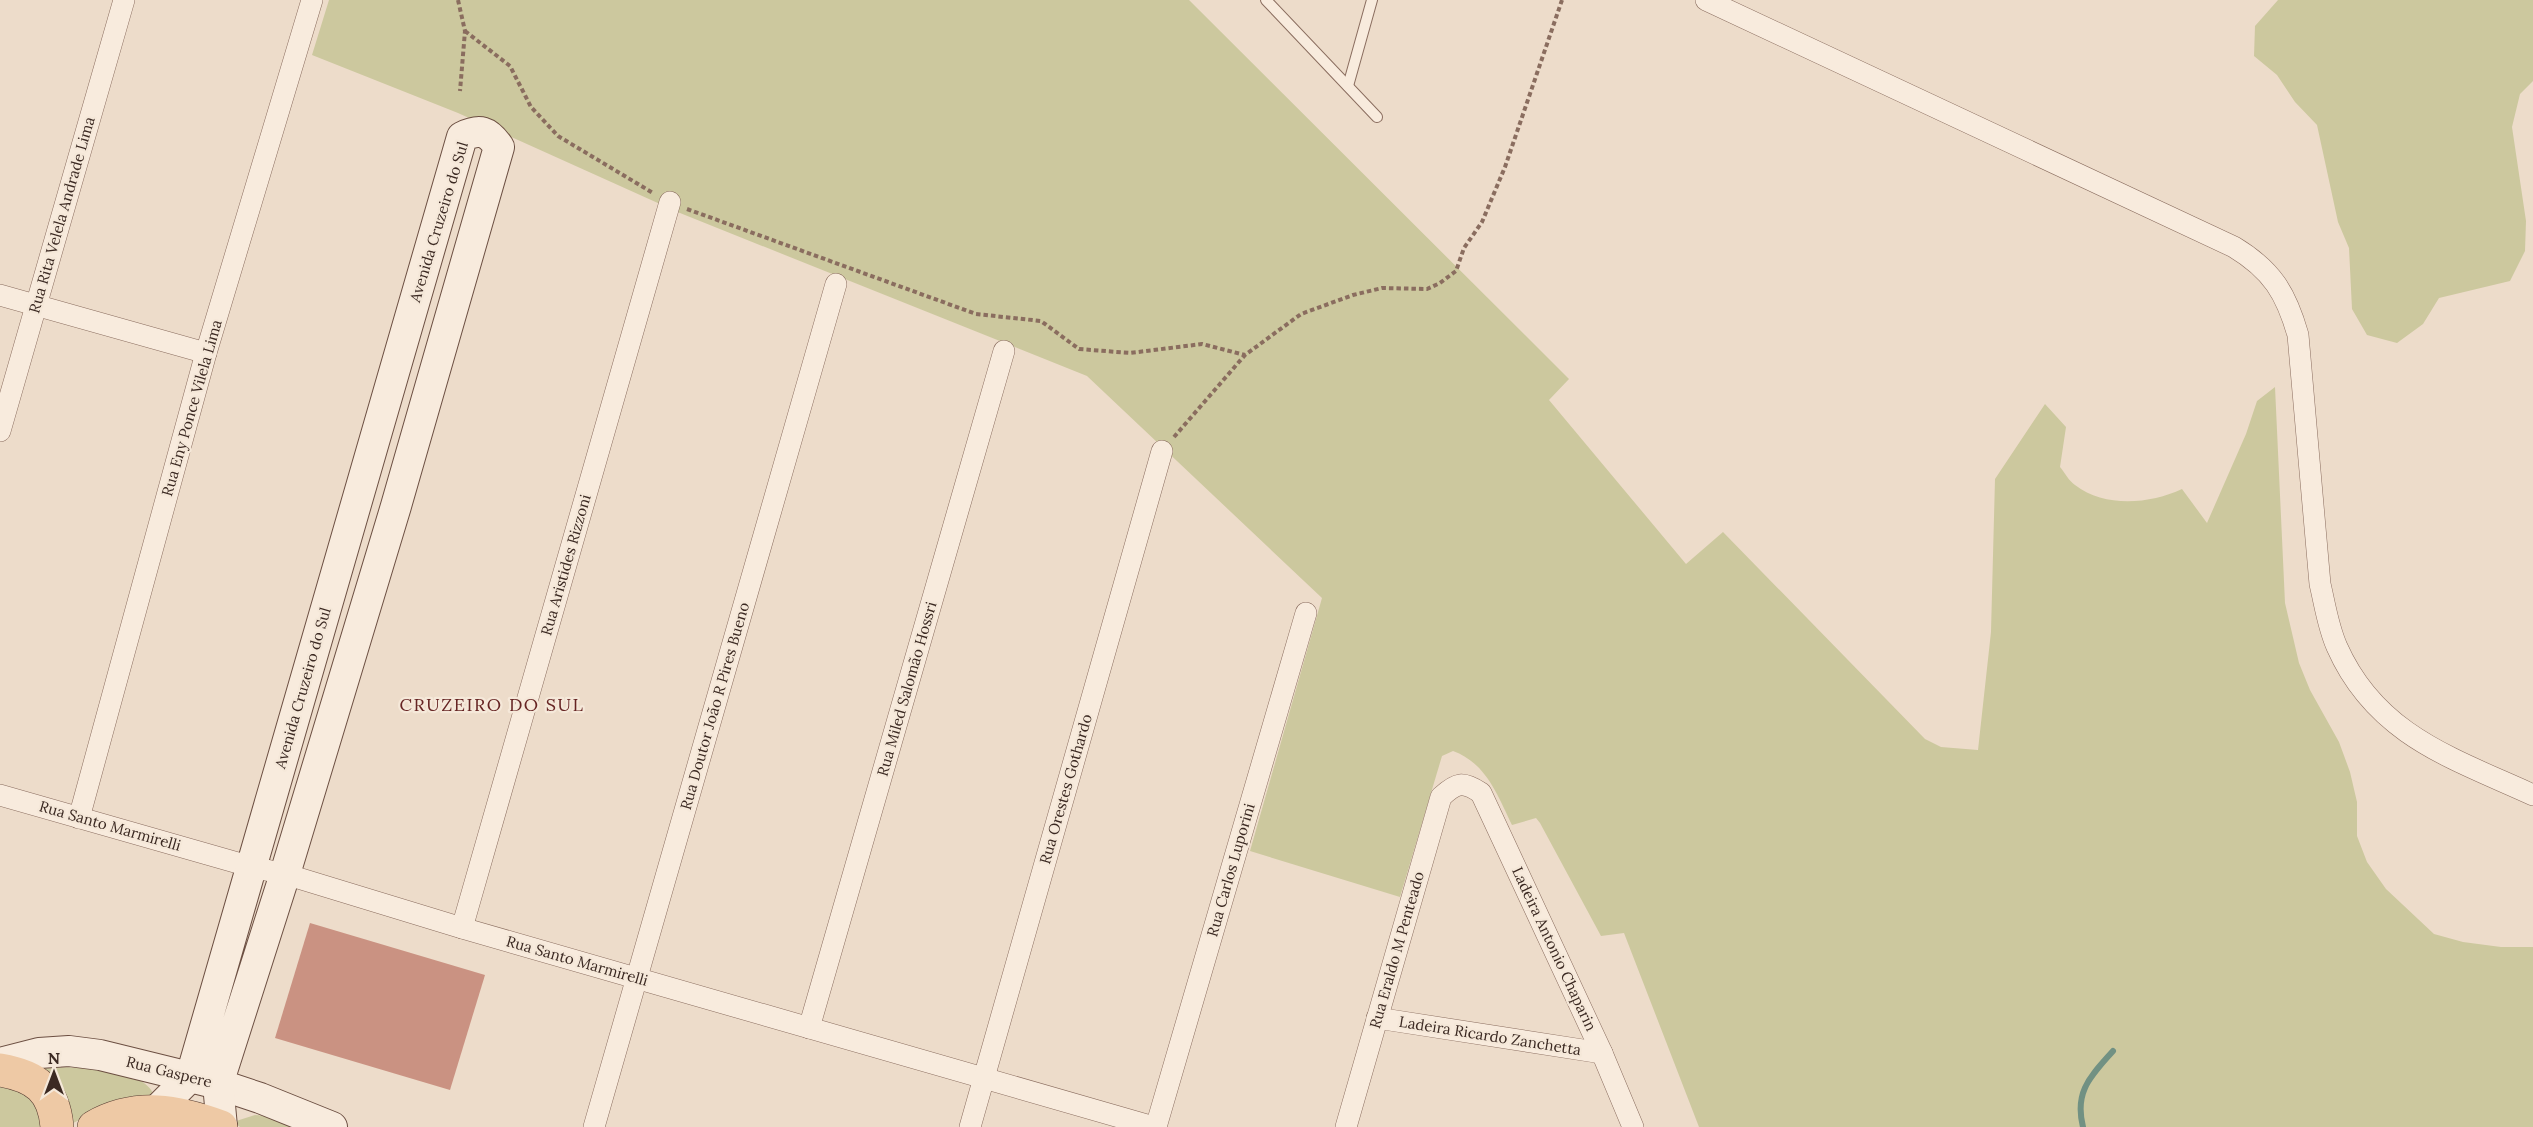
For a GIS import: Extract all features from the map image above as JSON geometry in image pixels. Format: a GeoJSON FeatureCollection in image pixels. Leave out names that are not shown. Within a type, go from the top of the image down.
{"type":"FeatureCollection","features":[{"type":"Feature","properties":{"kind":"main road"},"geometry":{"type":"LineString","coordinates":[[0,1070],[20,1074],[44,1088],[52,1101],[57,1127]]}},
{"type":"Feature","properties":{"kind":"main road"},"geometry":{"type":"LineString","coordinates":[[94,1127],[128,1114],[156,1111],[190,1115],[222,1127]]}},
{"type":"Feature","properties":{"kind":"street","name":"Rua Rita Velela Andrade Lima"},"geometry":{"type":"LineString","coordinates":[[0,431],[124,0]]}},
{"type":"Feature","properties":{"kind":"street","name":"Rua Eny Ponce Vilela Lima"},"geometry":{"type":"LineString","coordinates":[[79,818],[206,353],[312,0]]}},
{"type":"Feature","properties":{"kind":"street"},"geometry":{"type":"LineString","coordinates":[[1706,0],[2234,247],[2255,260],[2272,277],[2284,296],[2298,335],[2320,584],[2327,618],[2337,646],[2366,694],[2404,732],[2424,745],[2533,795]]}},
{"type":"Feature","properties":{"kind":"street","name":"Avenida Cruzeiro do Sul"},"geometry":{"type":"LineString","coordinates":[[156,1111],[204,1080],[285,874],[396,506],[499,147],[491,136],[483,131],[474,131],[462,137],[252,867],[204,1080],[222,1127]]}},
{"type":"Feature","properties":{"kind":"street","name":"Rua Aristides Rizzoni"},"geometry":{"type":"LineString","coordinates":[[462,928],[670,202]]}},
{"type":"Feature","properties":{"kind":"street","name":"Rua Doutor João R Pires Bueno"},"geometry":{"type":"LineString","coordinates":[[594,1127],[836,284]]}},
{"type":"Feature","properties":{"kind":"street"},"geometry":{"type":"LineString","coordinates":[[0,295],[206,353]]}},
{"type":"Feature","properties":{"kind":"street","name":"Rua Miled Salomão Hossri"},"geometry":{"type":"LineString","coordinates":[[809,1028],[1004,351]]}},
{"type":"Feature","properties":{"kind":"street","name":"Rua Orestes Gothardo"},"geometry":{"type":"LineString","coordinates":[[970,1127],[1162,451]]}},
{"type":"Feature","properties":{"kind":"street"},"geometry":{"type":"LineString","coordinates":[[359,495],[396,506]]}},
{"type":"Feature","properties":{"kind":"street","name":"Rua Carlos Luporini"},"geometry":{"type":"LineString","coordinates":[[1155,1127],[1306,613]]}},
{"type":"Feature","properties":{"kind":"street","name":"Rua Eraldo M Penteado"},"geometry":{"type":"LineString","coordinates":[[1346,1127],[1441,797],[1453,786],[1461,784]]}},
{"type":"Feature","properties":{"kind":"street","name":"Ladeira Antonio Chaparin"},"geometry":{"type":"LineString","coordinates":[[1461,784],[1470,786],[1481,794],[1602,1053],[1633,1127]]}},
{"type":"Feature","properties":{"kind":"street","name":"Rua Santo Marmirelli"},"geometry":{"type":"LineString","coordinates":[[0,795],[252,867],[285,874],[462,928],[1155,1127]]}},
{"type":"Feature","properties":{"kind":"street","name":"Ladeira Ricardo Zanchetta"},"geometry":{"type":"LineString","coordinates":[[1377,1018],[1602,1053]]}},
{"type":"Feature","properties":{"kind":"street","name":"Rua Gaspere"},"geometry":{"type":"LineString","coordinates":[[0,1063],[39,1053],[69,1051],[100,1055],[204,1080],[260,1098],[332,1127]]}},
{"type":"Feature","properties":{"kind":"lane"},"geometry":{"type":"LineString","coordinates":[[1266,0],[1377,117]]}},
{"type":"Feature","properties":{"kind":"lane"},"geometry":{"type":"LineString","coordinates":[[1348,86],[1372,0]]}},
{"type":"Feature","properties":{"kind":"path"},"geometry":{"type":"LineString","coordinates":[[459,0],[465,31],[459,92]]}},
{"type":"Feature","properties":{"kind":"path"},"geometry":{"type":"LineString","coordinates":[[1162,451],[1245,355],[1301,314],[1353,295],[1382,288],[1428,289],[1440,284],[1456,271],[1464,248],[1482,222],[1505,167],[1562,0]]}},
{"type":"Feature","properties":{"kind":"path"},"geometry":{"type":"LineString","coordinates":[[465,31],[510,66],[531,107],[558,136],[670,202],[976,314],[1041,321],[1079,349],[1130,353],[1203,344],[1245,355]]}},
{"type":"Feature","properties":{"kind":"shaded area"},"geometry":{"type":"Polygon","coordinates":[[[329,0],[1189,0],[1569,379],[1549,400],[1686,564],[1723,532],[1925,739],[1941,747],[1978,750],[1991,632],[1995,479],[2045,404],[2066,427],[2060,467],[2075,485],[2100,497],[2128,501],[2156,498],[2182,489],[2207,523],[2246,434],[2257,401],[2275,387],[2285,603],[2299,663],[2310,690],[2339,742],[2350,772],[2357,802],[2357,836],[2367,862],[2386,889],[2434,934],[2463,942],[2501,947],[2533,947],[2533,1127],[1699,1127],[1624,933],[1601,936],[1540,823],[1536,818],[1512,825],[1489,781],[1474,763],[1464,756],[1453,751],[1442,756],[1400,897],[1250,851],[1322,598],[1087,376],[680,213],[458,113],[312,55],[329,0]]]}},
{"type":"Feature","properties":{"kind":"shaded area"},"geometry":{"type":"Polygon","coordinates":[[[2278,0],[2533,0],[2533,81],[2520,94],[2512,127],[2526,221],[2525,251],[2510,281],[2439,298],[2423,324],[2397,343],[2367,335],[2352,309],[2349,248],[2338,222],[2317,125],[2295,102],[2277,75],[2254,56],[2255,26],[2278,0]]]}},
{"type":"Feature","properties":{"kind":"shaded area"},"geometry":{"type":"Polygon","coordinates":[[[46,1067],[92,1068],[125,1074],[150,1088],[156,1100],[92,1114],[71,1124],[43,1069],[46,1067]]]}},
{"type":"Feature","properties":{"kind":"shaded area"},"geometry":{"type":"Polygon","coordinates":[[[0,1077],[28,1085],[48,1127],[0,1127],[0,1077]]]}},
{"type":"Feature","properties":{"kind":"shaded area"},"geometry":{"type":"Polygon","coordinates":[[[255,1115],[271,1116],[300,1127],[240,1127],[233,1122],[255,1115]]]}},
{"type":"Feature","properties":{"kind":"building"},"geometry":{"type":"Polygon","coordinates":[[[310,923],[485,975],[450,1090],[275,1038],[310,923]]]}},
{"type":"Feature","properties":{"kind":"waterway"},"geometry":{"type":"LineString","coordinates":[[2083,1127],[2081,1103],[2086,1085],[2113,1051]]}},
{"type":"Feature","properties":{"kind":"district","name":"CRUZEIRO DO SUL"},"geometry":{"type":"Point","coordinates":[492,705]}}]}
